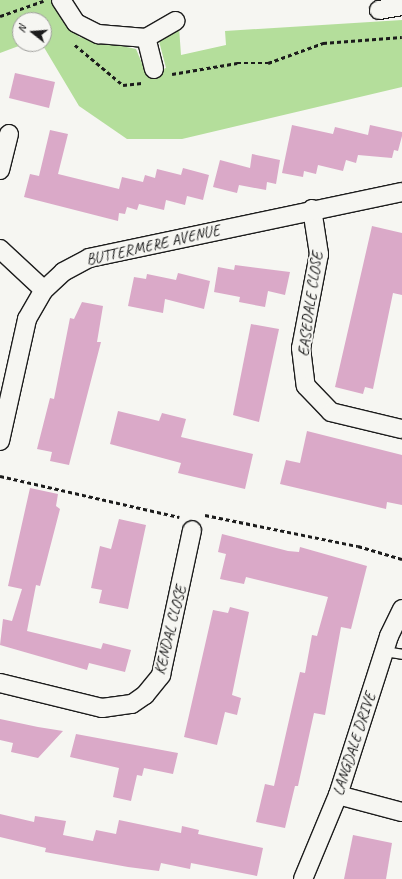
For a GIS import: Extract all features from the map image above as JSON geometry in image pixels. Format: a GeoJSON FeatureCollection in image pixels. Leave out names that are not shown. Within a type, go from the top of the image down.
{"type":"FeatureCollection","features":[{"type":"Feature","properties":{"kind":"street"},"geometry":{"type":"LineString","coordinates":[[50,2],[76,23],[98,34],[146,38],[174,21]]}},
{"type":"Feature","properties":{"kind":"street"},"geometry":{"type":"LineString","coordinates":[[379,10],[402,6]]}},
{"type":"Feature","properties":{"kind":"street"},"geometry":{"type":"LineString","coordinates":[[146,38],[157,75]]}},
{"type":"Feature","properties":{"kind":"street"},"geometry":{"type":"LineString","coordinates":[[0,170],[9,134]]}},
{"type":"Feature","properties":{"kind":"street","name":"BUTTERMERE AVENUE"},"geometry":{"type":"LineString","coordinates":[[0,441],[27,319],[44,290],[64,272],[89,258],[312,209],[402,192]]}},
{"type":"Feature","properties":{"kind":"street","name":"EASEDALE CLOSE"},"geometry":{"type":"LineString","coordinates":[[312,209],[319,254],[301,348],[306,386],[331,412],[402,429]]}},
{"type":"Feature","properties":{"kind":"street"},"geometry":{"type":"LineString","coordinates":[[0,249],[44,290]]}},
{"type":"Feature","properties":{"kind":"street","name":"KENDAL CLOSE"},"geometry":{"type":"LineString","coordinates":[[0,683],[102,708],[132,704],[145,695],[161,675],[193,525]]}},
{"type":"Feature","properties":{"kind":"street","name":"LANGDALE DRIVE"},"geometry":{"type":"LineString","coordinates":[[302,879],[338,795],[384,651],[402,609]]}},
{"type":"Feature","properties":{"kind":"street"},"geometry":{"type":"LineString","coordinates":[[338,795],[402,812]]}},
{"type":"Feature","properties":{"kind":"lane"},"geometry":{"type":"LineString","coordinates":[[384,651],[402,654]]}},
{"type":"Feature","properties":{"kind":"path"},"geometry":{"type":"LineString","coordinates":[[0,16],[50,2]]}},
{"type":"Feature","properties":{"kind":"path"},"geometry":{"type":"LineString","coordinates":[[70,38],[79,51],[123,85],[187,68],[268,63],[323,43],[402,37]]}},
{"type":"Feature","properties":{"kind":"path"},"geometry":{"type":"LineString","coordinates":[[0,476],[193,525],[194,513],[358,546],[402,559]]}},
{"type":"Feature","properties":{"kind":"green space"},"geometry":{"type":"Polygon","coordinates":[[[0,0],[54,0],[79,37],[136,49],[147,75],[166,68],[159,41],[179,27],[181,55],[226,45],[225,31],[402,20],[402,87],[182,139],[127,139],[79,106],[47,52],[52,52],[52,12],[12,12],[12,48],[0,53],[0,0]]]}},
{"type":"Feature","properties":{"kind":"building"},"geometry":{"type":"Polygon","coordinates":[[[15,73],[55,82],[49,108],[9,98],[15,73]]]}},
{"type":"Feature","properties":{"kind":"building"},"geometry":{"type":"Polygon","coordinates":[[[292,125],[333,134],[335,127],[368,135],[370,125],[402,132],[402,136],[398,151],[394,150],[392,158],[358,155],[356,163],[346,160],[343,171],[318,165],[316,174],[304,171],[303,177],[282,173],[292,125]]]}},
{"type":"Feature","properties":{"kind":"building"},"geometry":{"type":"Polygon","coordinates":[[[50,130],[68,134],[58,174],[119,189],[122,177],[143,182],[145,175],[155,178],[157,169],[181,175],[183,168],[209,175],[203,200],[187,196],[185,205],[166,200],[164,210],[139,204],[137,210],[127,207],[125,214],[119,213],[118,221],[24,197],[30,174],[39,176],[50,130]]]}},
{"type":"Feature","properties":{"kind":"building"},"geometry":{"type":"Polygon","coordinates":[[[252,154],[280,160],[276,184],[267,182],[266,190],[239,185],[237,193],[213,187],[220,160],[250,168],[252,154]]]}},
{"type":"Feature","properties":{"kind":"building"},"geometry":{"type":"Polygon","coordinates":[[[372,226],[402,233],[402,295],[393,293],[373,389],[365,387],[363,394],[335,387],[372,226]]]}},
{"type":"Feature","properties":{"kind":"building"},"geometry":{"type":"Polygon","coordinates":[[[235,265],[290,272],[285,295],[268,291],[265,307],[239,302],[240,297],[214,292],[218,267],[234,270],[235,265]]]}},
{"type":"Feature","properties":{"kind":"building"},"geometry":{"type":"Polygon","coordinates":[[[178,273],[210,281],[204,309],[165,299],[163,313],[128,306],[134,277],[146,279],[147,274],[176,280],[178,273]]]}},
{"type":"Feature","properties":{"kind":"building"},"geometry":{"type":"Polygon","coordinates":[[[82,302],[103,306],[97,342],[101,342],[69,465],[50,461],[52,452],[37,449],[50,398],[54,399],[70,318],[74,319],[82,302]]]}},
{"type":"Feature","properties":{"kind":"building"},"geometry":{"type":"Polygon","coordinates":[[[251,324],[279,329],[259,422],[233,415],[251,324]]]}},
{"type":"Feature","properties":{"kind":"building"},"geometry":{"type":"Polygon","coordinates":[[[118,411],[159,421],[162,413],[186,419],[181,437],[253,454],[245,489],[178,473],[181,463],[110,444],[118,411]]]}},
{"type":"Feature","properties":{"kind":"building"},"geometry":{"type":"Polygon","coordinates":[[[307,431],[402,455],[402,505],[387,502],[386,509],[280,484],[286,460],[300,463],[307,431]]]}},
{"type":"Feature","properties":{"kind":"building"},"geometry":{"type":"Polygon","coordinates":[[[30,488],[58,494],[56,506],[60,509],[40,586],[36,585],[27,631],[101,649],[103,643],[131,650],[125,672],[89,663],[87,670],[0,645],[3,619],[12,621],[22,589],[8,586],[30,488]]]}},
{"type":"Feature","properties":{"kind":"building"},"geometry":{"type":"Polygon","coordinates":[[[119,519],[146,525],[128,609],[99,603],[102,590],[91,588],[100,546],[111,549],[119,519]]]}},
{"type":"Feature","properties":{"kind":"building"},"geometry":{"type":"Polygon","coordinates":[[[222,534],[288,551],[299,552],[300,547],[367,566],[351,629],[341,627],[325,715],[314,713],[298,786],[295,786],[285,828],[256,822],[265,784],[274,786],[300,672],[305,673],[312,635],[317,636],[328,597],[246,577],[244,584],[220,579],[226,554],[218,552],[222,534]]]}},
{"type":"Feature","properties":{"kind":"building"},"geometry":{"type":"Polygon","coordinates":[[[230,607],[249,612],[232,695],[241,698],[237,715],[225,712],[217,745],[184,737],[213,610],[228,613],[230,607]]]}},
{"type":"Feature","properties":{"kind":"building"},"geometry":{"type":"Polygon","coordinates":[[[0,719],[63,731],[38,758],[11,752],[13,743],[0,740],[0,719]]]}},
{"type":"Feature","properties":{"kind":"building"},"geometry":{"type":"Polygon","coordinates":[[[76,734],[178,753],[173,774],[144,768],[142,776],[137,775],[131,801],[113,797],[119,768],[70,757],[76,734]]]}},
{"type":"Feature","properties":{"kind":"building"},"geometry":{"type":"Polygon","coordinates":[[[0,814],[34,822],[35,816],[66,821],[63,835],[93,841],[96,830],[116,834],[119,820],[181,833],[182,826],[199,830],[198,834],[263,848],[257,876],[191,863],[190,869],[161,863],[159,871],[128,867],[45,852],[46,848],[0,837],[0,814]]]}},
{"type":"Feature","properties":{"kind":"building"},"geometry":{"type":"Polygon","coordinates":[[[353,835],[392,843],[386,879],[344,879],[353,835]]]}}]}
